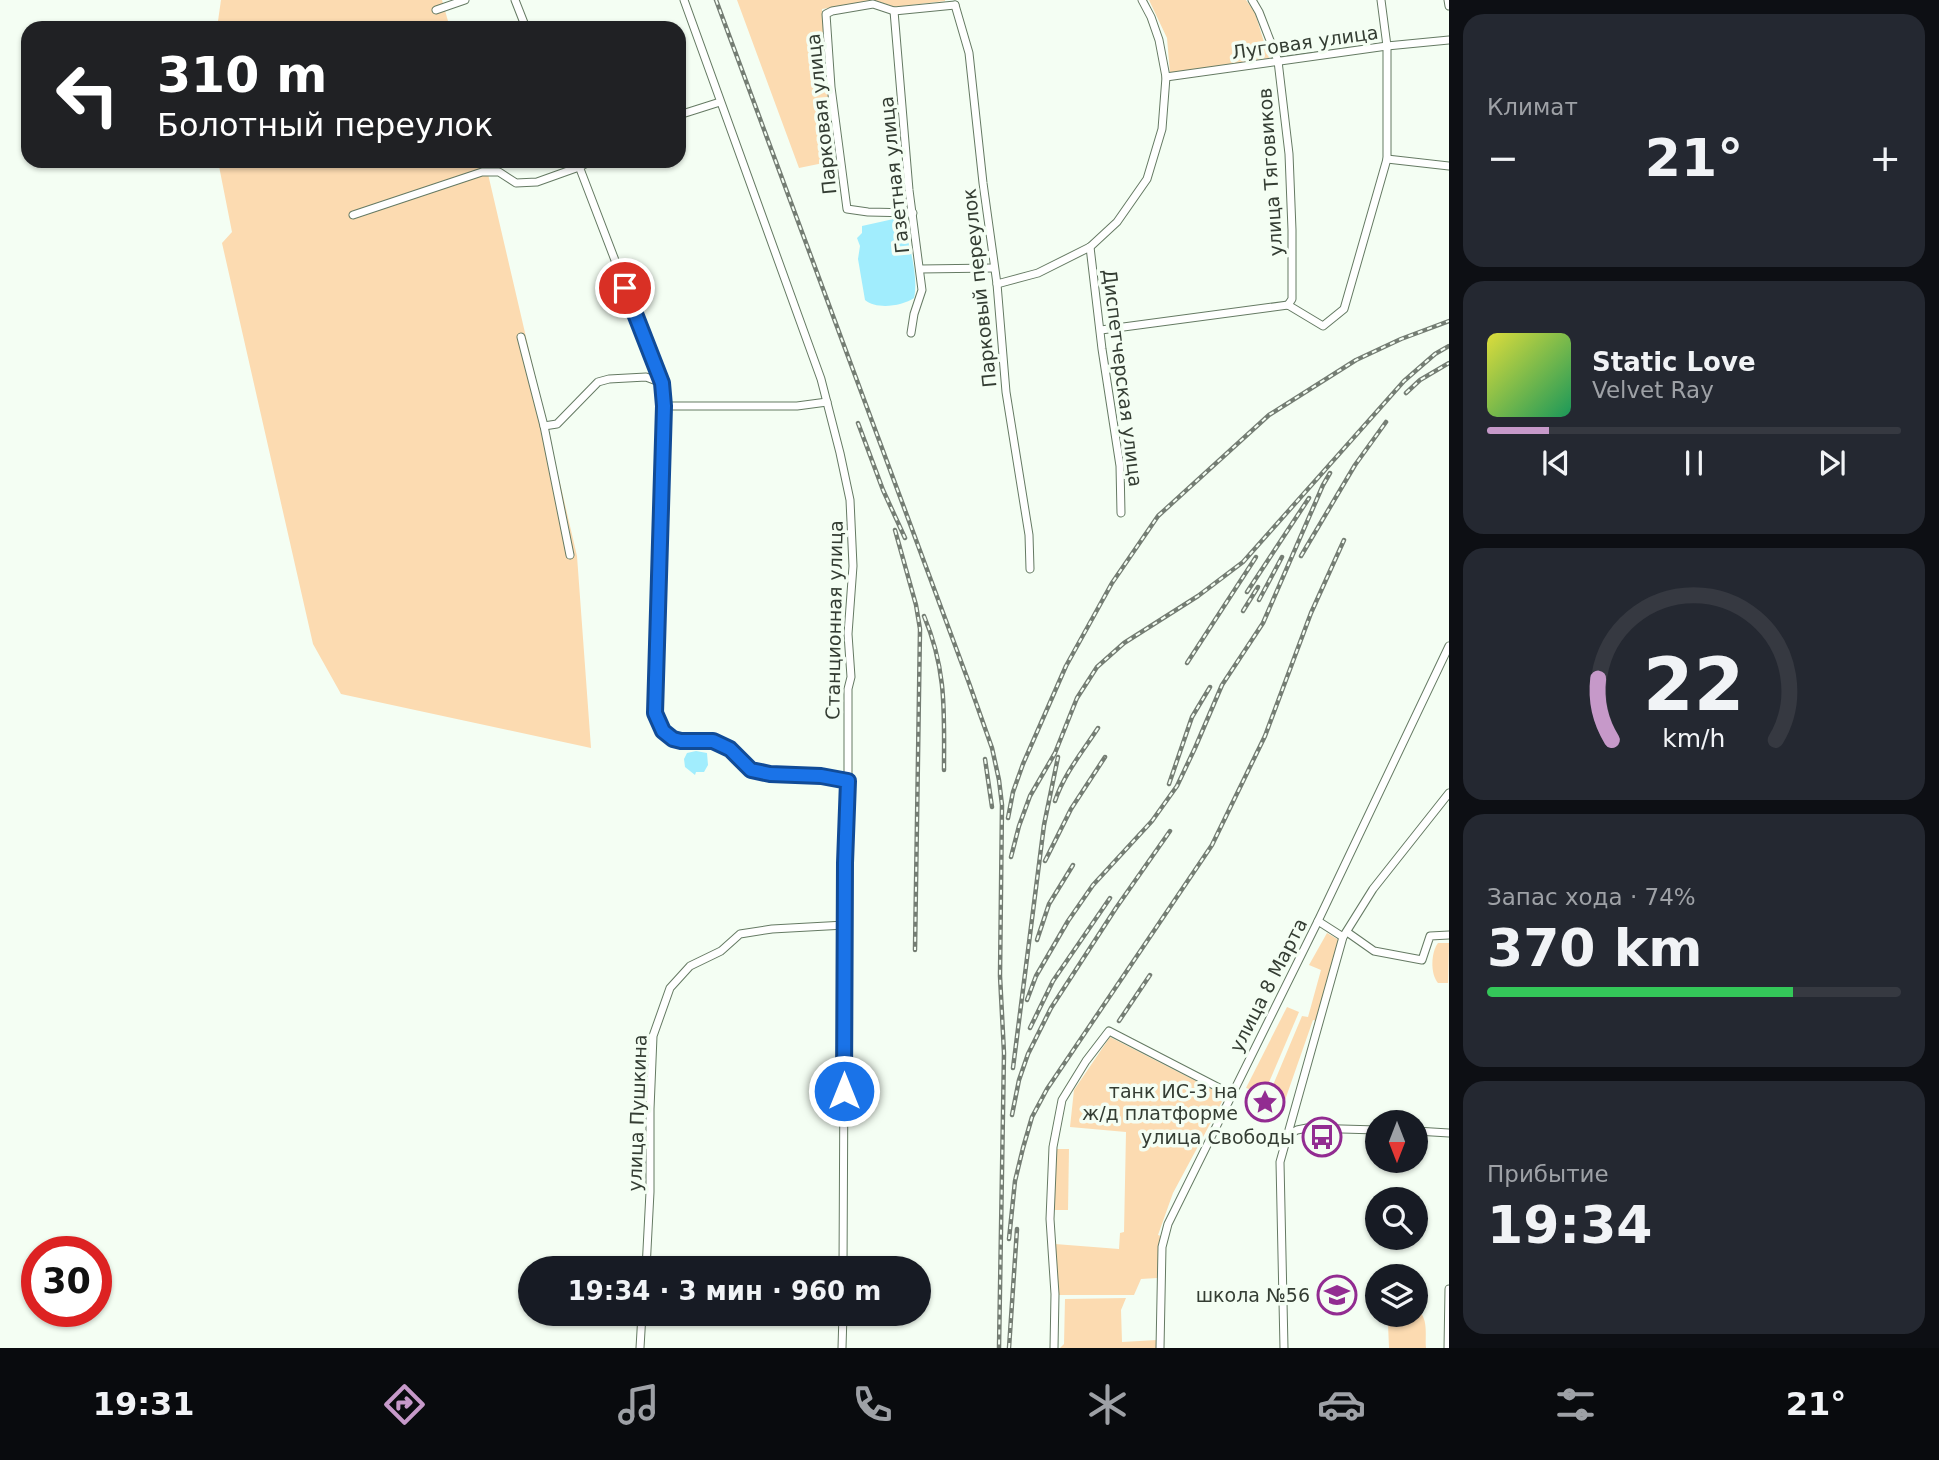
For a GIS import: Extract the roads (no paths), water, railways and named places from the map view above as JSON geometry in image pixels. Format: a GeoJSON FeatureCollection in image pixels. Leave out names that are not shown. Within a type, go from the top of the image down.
{"type":"FeatureCollection","features":[{"type":"Feature","properties":{"kind":"street"},"geometry":{"type":"LineString","coordinates":[[436,10],[466,0]]}},
{"type":"Feature","properties":{"kind":"street"},"geometry":{"type":"LineString","coordinates":[[515,0],[523,21]]}},
{"type":"Feature","properties":{"kind":"street","name":"Станционная улица"},"geometry":{"type":"LineString","coordinates":[[684,0],[821,379],[850,500],[853,566],[848,634],[851,677],[845,925],[843,1256]]}},
{"type":"Feature","properties":{"kind":"street"},"geometry":{"type":"LineString","coordinates":[[997,284],[1038,273],[1090,247],[1117,222],[1147,179],[1162,129],[1166,77],[1159,40],[1142,0]]}},
{"type":"Feature","properties":{"kind":"street","name":"улица Тяговиков"},"geometry":{"type":"LineString","coordinates":[[1252,0],[1278,61],[1289,154],[1292,299],[1288,305]]}},
{"type":"Feature","properties":{"kind":"street"},"geometry":{"type":"LineString","coordinates":[[1101,330],[1288,305],[1323,326],[1344,309],[1387,159],[1387,46],[1381,0]]}},
{"type":"Feature","properties":{"kind":"street"},"geometry":{"type":"LineString","coordinates":[[1448,0],[1449,6]]}},
{"type":"Feature","properties":{"kind":"street"},"geometry":{"type":"LineString","coordinates":[[894,11],[956,2]]}},
{"type":"Feature","properties":{"kind":"street","name":"Парковый переулок"},"geometry":{"type":"LineString","coordinates":[[956,2],[969,52],[997,284],[1006,392],[1029,535],[1030,569]]}},
{"type":"Feature","properties":{"kind":"street","name":"Парковая улица"},"geometry":{"type":"LineString","coordinates":[[894,11],[873,4],[839,9],[826,15],[831,87],[847,209],[913,213]]}},
{"type":"Feature","properties":{"kind":"street","name":"Газетная улица"},"geometry":{"type":"LineString","coordinates":[[894,11],[922,290],[911,333]]}},
{"type":"Feature","properties":{"kind":"street","name":"Луговая улица"},"geometry":{"type":"LineString","coordinates":[[1166,77],[1449,40]]}},
{"type":"Feature","properties":{"kind":"street"},"geometry":{"type":"LineString","coordinates":[[686,114],[720,102]]}},
{"type":"Feature","properties":{"kind":"street"},"geometry":{"type":"LineString","coordinates":[[1387,159],[1449,166]]}},
{"type":"Feature","properties":{"kind":"street"},"geometry":{"type":"LineString","coordinates":[[353,215],[482,172],[499,172],[516,183],[537,182],[569,168]]}},
{"type":"Feature","properties":{"kind":"street"},"geometry":{"type":"LineString","coordinates":[[580,168],[662,383],[664,406],[655,713],[663,731],[673,739],[713,741],[730,749],[751,770],[848,781]]}},
{"type":"Feature","properties":{"kind":"street","name":"Диспетчерская улица"},"geometry":{"type":"LineString","coordinates":[[1090,247],[1120,466],[1121,513]]}},
{"type":"Feature","properties":{"kind":"street"},"geometry":{"type":"LineString","coordinates":[[920,269],[994,268]]}},
{"type":"Feature","properties":{"kind":"street"},"geometry":{"type":"LineString","coordinates":[[521,337],[544,426],[570,555]]}},
{"type":"Feature","properties":{"kind":"street"},"geometry":{"type":"LineString","coordinates":[[544,426],[557,424],[598,382],[646,377],[662,383]]}},
{"type":"Feature","properties":{"kind":"street"},"geometry":{"type":"LineString","coordinates":[[664,406],[797,406],[827,402]]}},
{"type":"Feature","properties":{"kind":"street","name":"улица 8 Марта"},"geometry":{"type":"LineString","coordinates":[[1160,1348],[1162,1247],[1168,1224],[1318,921],[1449,646]]}},
{"type":"Feature","properties":{"kind":"street"},"geometry":{"type":"LineString","coordinates":[[1284,1348],[1280,1162],[1345,935],[1373,889],[1449,793]]}},
{"type":"Feature","properties":{"kind":"street"},"geometry":{"type":"LineString","coordinates":[[1318,921],[1374,951],[1422,960],[1430,936],[1449,935]]}},
{"type":"Feature","properties":{"kind":"street","name":"улица Пушкина"},"geometry":{"type":"LineString","coordinates":[[647,1256],[653,1036],[670,988],[690,966],[722,951],[740,934],[772,929],[845,925]]}},
{"type":"Feature","properties":{"kind":"street"},"geometry":{"type":"LineString","coordinates":[[1054,1348],[1055,1294],[1050,1219],[1053,1147],[1062,1100],[1086,1061],[1109,1031],[1231,1094]]}},
{"type":"Feature","properties":{"kind":"street"},"geometry":{"type":"LineString","coordinates":[[1288,1136],[1307,1128],[1365,1130]]}},
{"type":"Feature","properties":{"kind":"street"},"geometry":{"type":"LineString","coordinates":[[1428,1132],[1449,1133]]}},
{"type":"Feature","properties":{"kind":"street"},"geometry":{"type":"LineString","coordinates":[[1448,1348],[1449,1289]]}},
{"type":"Feature","properties":{"kind":"street"},"geometry":{"type":"LineString","coordinates":[[640,1348],[641,1326]]}},
{"type":"Feature","properties":{"kind":"street"},"geometry":{"type":"LineString","coordinates":[[842,1348],[843,1326]]}},
{"type":"Feature","properties":{"kind":"water"},"geometry":{"type":"Polygon","coordinates":[[[898,218],[912,257],[914,298],[896,305],[876,305],[865,300],[857,238],[862,233],[862,226],[898,218]]]}},
{"type":"Feature","properties":{"kind":"water"},"geometry":{"type":"Polygon","coordinates":[[[687,753],[707,753],[708,765],[704,772],[696,772],[695,775],[685,767],[684,759],[687,753]]]}},
{"type":"Feature","properties":{"kind":"railway"},"geometry":{"type":"LineString","coordinates":[[716,0],[969,683],[992,748],[999,780],[1002,805],[1000,976],[1004,1053],[999,1348]]}},
{"type":"Feature","properties":{"kind":"railway"},"geometry":{"type":"LineString","coordinates":[[1008,818],[1013,792],[1023,764],[1066,666],[1112,583],[1158,516],[1269,415],[1356,360],[1449,321]]}},
{"type":"Feature","properties":{"kind":"railway"},"geometry":{"type":"LineString","coordinates":[[1011,857],[1030,796],[1055,753],[1077,698],[1097,667],[1124,643],[1198,596],[1243,562],[1404,381],[1435,354],[1449,346]]}},
{"type":"Feature","properties":{"kind":"railway"},"geometry":{"type":"LineString","coordinates":[[1406,393],[1420,380],[1449,363]]}},
{"type":"Feature","properties":{"kind":"railway"},"geometry":{"type":"LineString","coordinates":[[1301,556],[1355,465],[1386,422]]}},
{"type":"Feature","properties":{"kind":"railway"},"geometry":{"type":"LineString","coordinates":[[858,423],[883,490],[905,538]]}},
{"type":"Feature","properties":{"kind":"railway"},"geometry":{"type":"LineString","coordinates":[[1027,1000],[1036,976],[1093,885],[1152,821],[1177,786],[1222,685],[1263,623],[1330,473]]}},
{"type":"Feature","properties":{"kind":"railway"},"geometry":{"type":"LineString","coordinates":[[1247,592],[1309,498]]}},
{"type":"Feature","properties":{"kind":"railway"},"geometry":{"type":"LineString","coordinates":[[895,530],[920,629],[915,950]]}},
{"type":"Feature","properties":{"kind":"railway"},"geometry":{"type":"LineString","coordinates":[[1009,1239],[1015,1181],[1032,1117],[1047,1089],[1212,845],[1265,736],[1311,613],[1344,540]]}},
{"type":"Feature","properties":{"kind":"railway"},"geometry":{"type":"LineString","coordinates":[[1187,663],[1256,557]]}},
{"type":"Feature","properties":{"kind":"railway"},"geometry":{"type":"LineString","coordinates":[[1259,600],[1282,557]]}},
{"type":"Feature","properties":{"kind":"railway"},"geometry":{"type":"LineString","coordinates":[[1243,611],[1258,587]]}},
{"type":"Feature","properties":{"kind":"railway"},"geometry":{"type":"LineString","coordinates":[[924,616],[937,655],[943,692],[944,770]]}},
{"type":"Feature","properties":{"kind":"railway"},"geometry":{"type":"LineString","coordinates":[[1169,784],[1192,717],[1210,687]]}},
{"type":"Feature","properties":{"kind":"railway"},"geometry":{"type":"LineString","coordinates":[[1055,801],[1069,772],[1098,728]]}},
{"type":"Feature","properties":{"kind":"railway"},"geometry":{"type":"LineString","coordinates":[[1013,1068],[1044,825],[1058,757]]}},
{"type":"Feature","properties":{"kind":"railway"},"geometry":{"type":"LineString","coordinates":[[1045,861],[1071,809],[1105,757]]}},
{"type":"Feature","properties":{"kind":"railway"},"geometry":{"type":"LineString","coordinates":[[985,759],[992,807]]}},
{"type":"Feature","properties":{"kind":"railway"},"geometry":{"type":"LineString","coordinates":[[1012,1115],[1019,1080],[1028,1054],[1051,1008],[1170,831]]}},
{"type":"Feature","properties":{"kind":"railway"},"geometry":{"type":"LineString","coordinates":[[1037,940],[1049,904],[1073,865]]}},
{"type":"Feature","properties":{"kind":"railway"},"geometry":{"type":"LineString","coordinates":[[1030,1028],[1053,981],[1110,898]]}},
{"type":"Feature","properties":{"kind":"railway"},"geometry":{"type":"LineString","coordinates":[[1119,1021],[1150,975]]}},
{"type":"Feature","properties":{"kind":"railway"},"geometry":{"type":"LineString","coordinates":[[1009,1348],[1017,1229]]}},
{"type":"Feature","properties":{"kind":"place","name":"танк ИС-3 на ж/д платформе"},"geometry":{"type":"Point","coordinates":[1265,1102]}},
{"type":"Feature","properties":{"kind":"place","name":"улица Свободы"},"geometry":{"type":"Point","coordinates":[1322,1137]}},
{"type":"Feature","properties":{"kind":"place","name":"школа №56"},"geometry":{"type":"Point","coordinates":[1337,1295]}}]}
